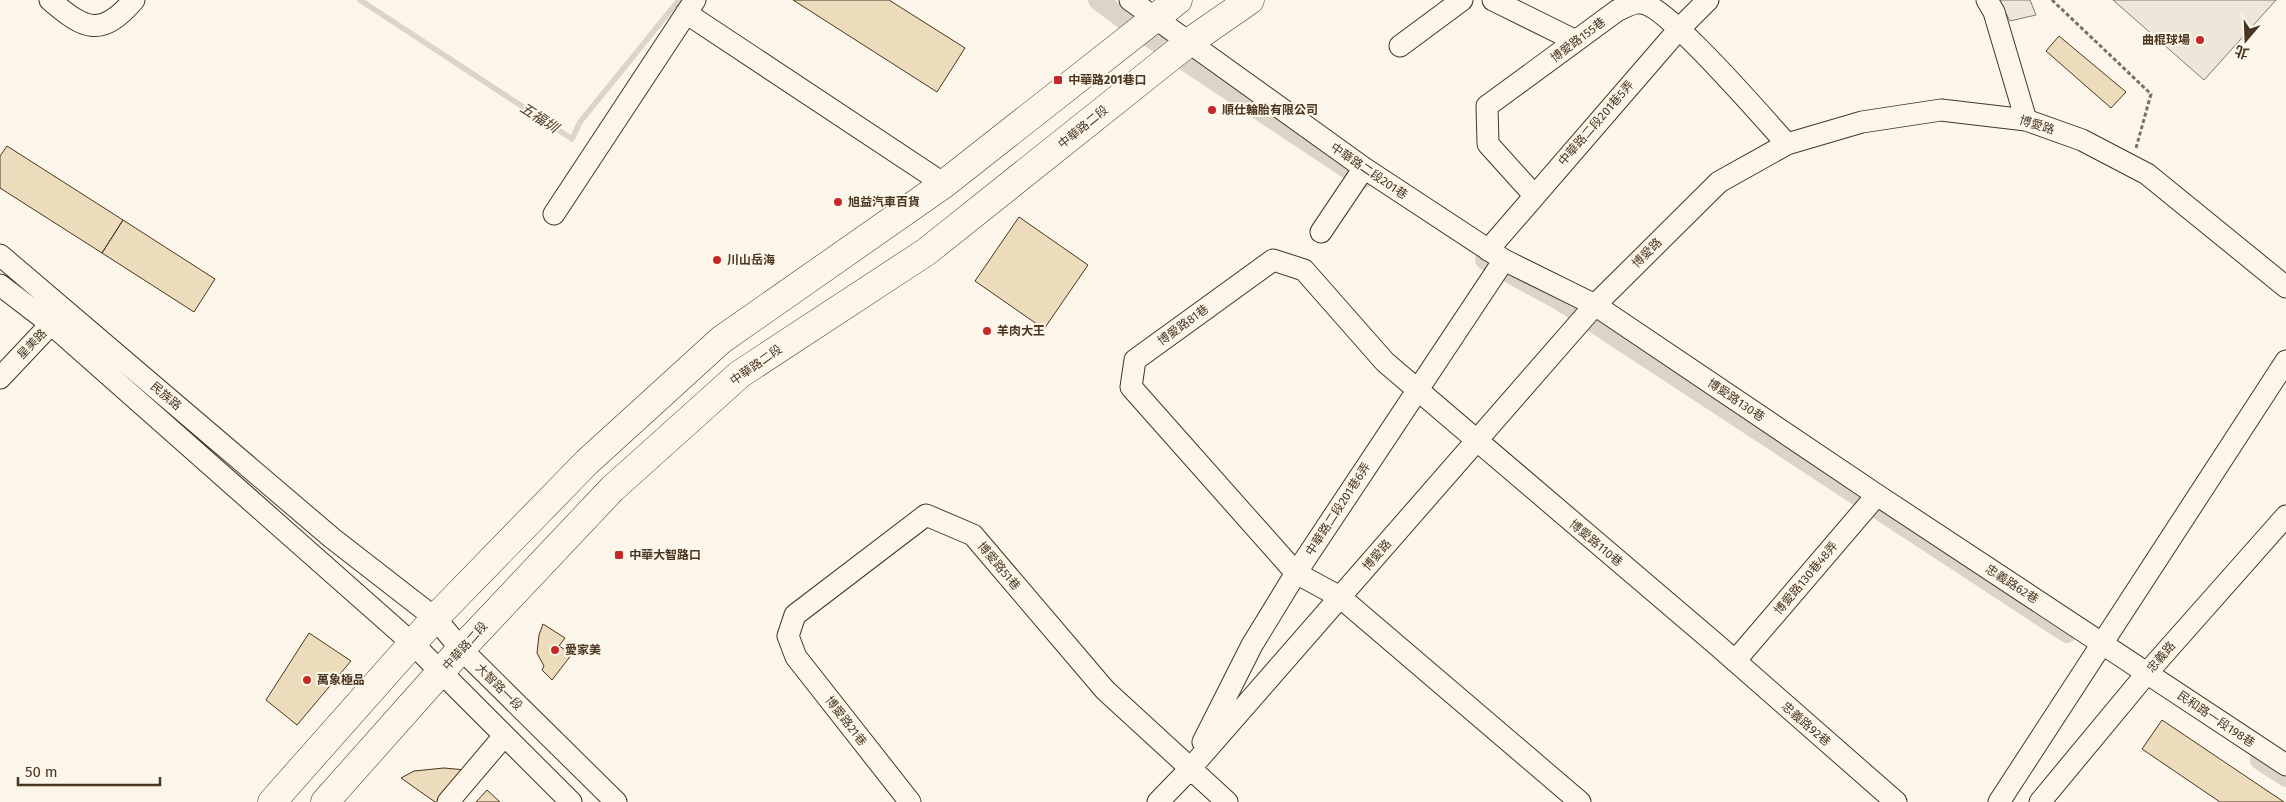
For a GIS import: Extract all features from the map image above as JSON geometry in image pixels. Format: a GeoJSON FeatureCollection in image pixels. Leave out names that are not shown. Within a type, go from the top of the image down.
{"type":"FeatureCollection","features":[{"type":"Feature","properties":{"kind":"main road"},"geometry":{"type":"LineString","coordinates":[[272,802],[435,618],[588,462],[721,340],[944,184],[1178,0]]}},
{"type":"Feature","properties":{"kind":"main road","name":"中華路二段"},"geometry":{"type":"LineString","coordinates":[[325,802],[461,649],[612,489],[740,374],[926,252],[1188,43],[1250,0]]}},
{"type":"Feature","properties":{"kind":"street"},"geometry":{"type":"LineString","coordinates":[[50,0],[73,20],[98,26],[111,22],[121,15],[134,0]]}},
{"type":"Feature","properties":{"kind":"street","name":"中華路二段201巷"},"geometry":{"type":"LineString","coordinates":[[1130,0],[1364,168],[1496,255],[1595,305]]}},
{"type":"Feature","properties":{"kind":"street"},"geometry":{"type":"LineString","coordinates":[[1400,46],[1462,0]]}},
{"type":"Feature","properties":{"kind":"street"},"geometry":{"type":"LineString","coordinates":[[1494,0],[1576,41]]}},
{"type":"Feature","properties":{"kind":"street","name":"中華路二段201巷5弄"},"geometry":{"type":"LineString","coordinates":[[1496,255],[1534,195],[1679,29],[1708,0]]}},
{"type":"Feature","properties":{"kind":"street"},"geometry":{"type":"LineString","coordinates":[[1987,0],[1994,12],[2026,120]]}},
{"type":"Feature","properties":{"kind":"street","name":"博愛路155巷"},"geometry":{"type":"LineString","coordinates":[[1534,195],[1488,144],[1487,106],[1618,10],[1639,2],[1654,7],[1679,29],[1787,144]]}},
{"type":"Feature","properties":{"kind":"street"},"geometry":{"type":"LineString","coordinates":[[554,214],[691,7],[944,184]]}},
{"type":"Feature","properties":{"kind":"street","name":"博愛路"},"geometry":{"type":"LineString","coordinates":[[1158,802],[1189,770],[1595,305],[1719,182],[1787,144],[1862,122],[1941,110],[2026,120],[2082,140],[2147,174],[2286,287]]}},
{"type":"Feature","properties":{"kind":"street"},"geometry":{"type":"LineString","coordinates":[[1321,232],[1364,168]]}},
{"type":"Feature","properties":{"kind":"street","name":"民族路"},"geometry":{"type":"LineString","coordinates":[[0,255],[57,316],[412,644]]}},
{"type":"Feature","properties":{"kind":"street","name":"中華路二段201巷6弄"},"geometry":{"type":"LineString","coordinates":[[1189,770],[1252,645],[1296,572],[1416,390],[1496,255]]}},
{"type":"Feature","properties":{"kind":"street","name":"博愛路81巷"},"geometry":{"type":"LineString","coordinates":[[1476,440],[1385,362],[1304,270],[1273,260],[1134,360],[1131,387],[1296,572],[1340,597],[1580,802]]}},
{"type":"Feature","properties":{"kind":"street","name":"民族路"},"geometry":{"type":"LineString","coordinates":[[0,285],[57,316],[332,538]]}},
{"type":"Feature","properties":{"kind":"street","name":"博愛路130巷"},"geometry":{"type":"LineString","coordinates":[[1595,305],[1877,495]]}},
{"type":"Feature","properties":{"kind":"street","name":"星美路"},"geometry":{"type":"LineString","coordinates":[[0,378],[57,316]]}},
{"type":"Feature","properties":{"kind":"street"},"geometry":{"type":"LineString","coordinates":[[1998,802],[2286,361]]}},
{"type":"Feature","properties":{"kind":"street","name":"博愛路110巷"},"geometry":{"type":"LineString","coordinates":[[1476,440],[1717,646]]}},
{"type":"Feature","properties":{"kind":"street","name":"忠義路62巷"},"geometry":{"type":"LineString","coordinates":[[1877,495],[2147,673]]}},
{"type":"Feature","properties":{"kind":"street","name":"博愛路130巷48弄"},"geometry":{"type":"LineString","coordinates":[[1735,662],[1877,495]]}},
{"type":"Feature","properties":{"kind":"street","name":"博愛路51巷"},"geometry":{"type":"LineString","coordinates":[[788,636],[795,615],[926,515],[973,535],[1104,690],[1189,770]]}},
{"type":"Feature","properties":{"kind":"street","name":"忠義路"},"geometry":{"type":"LineString","coordinates":[[2040,802],[2147,673],[2286,516]]}},
{"type":"Feature","properties":{"kind":"street","name":"大智路一段"},"geometry":{"type":"LineString","coordinates":[[332,538],[435,618],[461,649],[616,802]]}},
{"type":"Feature","properties":{"kind":"street","name":"博愛路21巷"},"geometry":{"type":"LineString","coordinates":[[788,636],[796,658],[910,802]]}},
{"type":"Feature","properties":{"kind":"street"},"geometry":{"type":"LineString","coordinates":[[412,644],[571,802]]}},
{"type":"Feature","properties":{"kind":"street","name":"忠義路92巷"},"geometry":{"type":"LineString","coordinates":[[1717,646],[1896,802]]}},
{"type":"Feature","properties":{"kind":"street","name":"民和路一段198巷"},"geometry":{"type":"LineString","coordinates":[[2147,673],[2286,765]]}},
{"type":"Feature","properties":{"kind":"street"},"geometry":{"type":"LineString","coordinates":[[448,802],[504,736]]}},
{"type":"Feature","properties":{"kind":"street"},"geometry":{"type":"LineString","coordinates":[[1189,770],[1227,802]]}},
{"type":"Feature","properties":{"kind":"path"},"geometry":{"type":"LineString","coordinates":[[2052,0],[2152,94],[2130,165]]}},
{"type":"Feature","properties":{"kind":"shaded area"},"geometry":{"type":"Polygon","coordinates":[[[1999,0],[2030,0],[2036,15],[2010,21],[1999,0]]]}},
{"type":"Feature","properties":{"kind":"shaded area","name":"曲棍球場"},"geometry":{"type":"Polygon","coordinates":[[[2113,0],[2276,0],[2204,80],[2113,0]]]}},
{"type":"Feature","properties":{"kind":"building"},"geometry":{"type":"Polygon","coordinates":[[[793,0],[889,0],[965,48],[937,92],[793,0]]]}},
{"type":"Feature","properties":{"kind":"building"},"geometry":{"type":"Polygon","coordinates":[[[2059,36],[2126,92],[2111,108],[2046,51],[2059,36]]]}},
{"type":"Feature","properties":{"kind":"building"},"geometry":{"type":"Polygon","coordinates":[[[7,146],[123,220],[102,253],[0,188],[0,156],[7,146]]]}},
{"type":"Feature","properties":{"kind":"building"},"geometry":{"type":"Polygon","coordinates":[[[1019,217],[1088,265],[1044,329],[975,281],[1019,217]]]}},
{"type":"Feature","properties":{"kind":"building"},"geometry":{"type":"Polygon","coordinates":[[[123,220],[215,279],[194,312],[102,253],[123,220]]]}},
{"type":"Feature","properties":{"kind":"building"},"geometry":{"type":"Polygon","coordinates":[[[543,624],[565,638],[559,646],[572,654],[552,680],[542,670],[544,666],[537,653],[539,635],[543,624]]]}},
{"type":"Feature","properties":{"kind":"building","name":"萬象極品"},"geometry":{"type":"Polygon","coordinates":[[[309,633],[351,661],[297,725],[266,700],[309,633]]]}},
{"type":"Feature","properties":{"kind":"building"},"geometry":{"type":"Polygon","coordinates":[[[2162,720],[2284,802],[2220,802],[2142,749],[2162,720]]]}},
{"type":"Feature","properties":{"kind":"building"},"geometry":{"type":"Polygon","coordinates":[[[444,768],[466,770],[439,802],[435,802],[401,778],[414,771],[444,768]]]}},
{"type":"Feature","properties":{"kind":"building"},"geometry":{"type":"Polygon","coordinates":[[[487,790],[500,802],[476,802],[487,790]]]}},
{"type":"Feature","properties":{"kind":"waterway","name":"五福圳"},"geometry":{"type":"LineString","coordinates":[[360,0],[572,139],[580,122],[679,0]]}},
{"type":"Feature","properties":{"kind":"waterway"},"geometry":{"type":"LineString","coordinates":[[1098,0],[1131,25],[1363,179]]}},
{"type":"Feature","properties":{"kind":"waterway"},"geometry":{"type":"LineString","coordinates":[[1485,260],[1559,300],[2067,633]]}},
{"type":"Feature","properties":{"kind":"waterway"},"geometry":{"type":"LineString","coordinates":[[2260,760],[2286,777]]}},
{"type":"Feature","properties":{"kind":"place","name":"曲棍球場"},"geometry":{"type":"Point","coordinates":[2200,40]}},
{"type":"Feature","properties":{"kind":"place","name":"中華路201巷口"},"geometry":{"type":"Point","coordinates":[1058,80]}},
{"type":"Feature","properties":{"kind":"place","name":"順仕輪胎有限公司"},"geometry":{"type":"Point","coordinates":[1212,110]}},
{"type":"Feature","properties":{"kind":"place","name":"旭益汽車百貨"},"geometry":{"type":"Point","coordinates":[838,202]}},
{"type":"Feature","properties":{"kind":"place","name":"川山岳海"},"geometry":{"type":"Point","coordinates":[717,260]}},
{"type":"Feature","properties":{"kind":"place","name":"羊肉大王"},"geometry":{"type":"Point","coordinates":[987,331]}},
{"type":"Feature","properties":{"kind":"place","name":"中華大智路口"},"geometry":{"type":"Point","coordinates":[619,555]}},
{"type":"Feature","properties":{"kind":"place","name":"愛家美"},"geometry":{"type":"Point","coordinates":[555,650]}},
{"type":"Feature","properties":{"kind":"place","name":"萬象極品"},"geometry":{"type":"Point","coordinates":[307,680]}}]}
